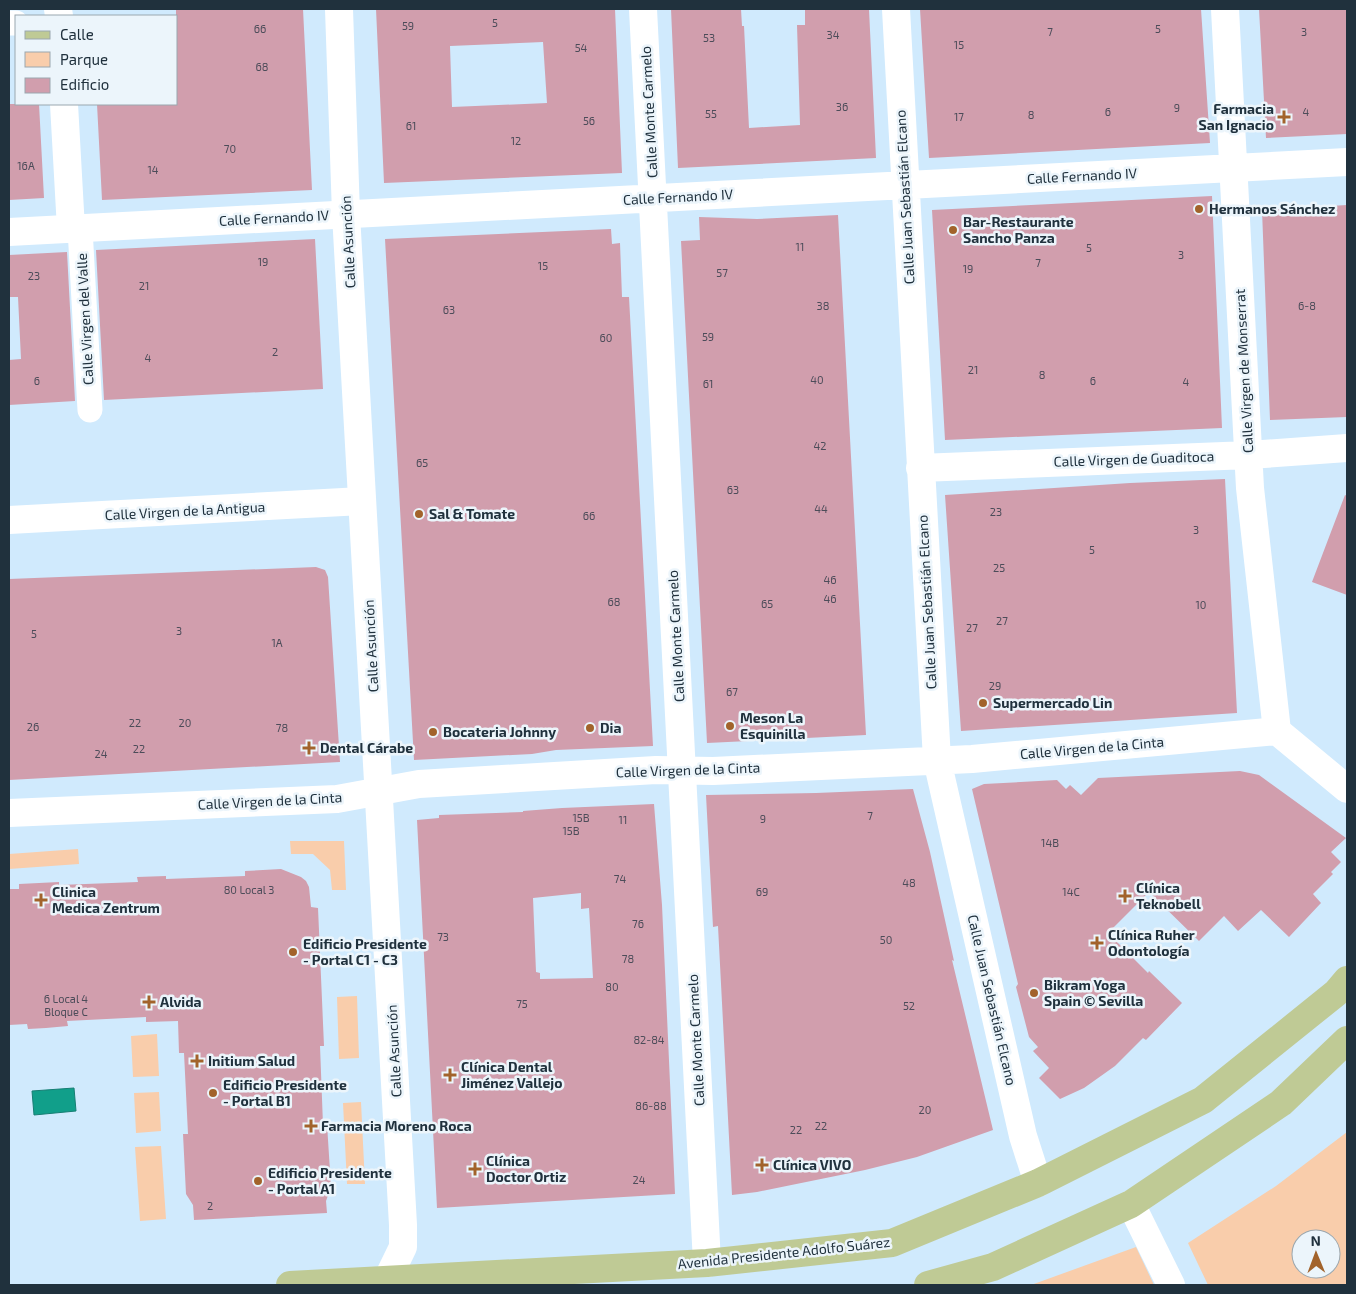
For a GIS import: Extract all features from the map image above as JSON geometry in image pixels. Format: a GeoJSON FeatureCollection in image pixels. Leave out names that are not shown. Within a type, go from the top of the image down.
{"type":"FeatureCollection","features":[{"type":"Feature","properties":{"kind":"main road","name":"Avenida Presidente Adolfo Suárez"},"geometry":{"type":"LineString","coordinates":[[290,1285],[707,1263],[892,1243],[1038,1183],[1203,1100],[1336,993],[1347,980]]}},
{"type":"Feature","properties":{"kind":"main road"},"geometry":{"type":"LineString","coordinates":[[928,1285],[993,1267],[1131,1204],[1281,1103],[1347,1040]]}},
{"type":"Feature","properties":{"kind":"street","name":"Calle Asunción"},"geometry":{"type":"LineString","coordinates":[[339,9],[346,214],[403,1225],[403,1247],[386,1280]]}},
{"type":"Feature","properties":{"kind":"street","name":"Calle Monte Carmelo"},"geometry":{"type":"LineString","coordinates":[[643,9],[707,1263]]}},
{"type":"Feature","properties":{"kind":"street","name":"Calle Juan Sebastián Elcano"},"geometry":{"type":"LineString","coordinates":[[896,9],[904,185],[937,760],[1024,1136],[1038,1183]]}},
{"type":"Feature","properties":{"kind":"street","name":"Calle Virgen de Monserrat"},"geometry":{"type":"LineString","coordinates":[[1225,9],[1250,488],[1277,731]]}},
{"type":"Feature","properties":{"kind":"street","name":"Calle Virgen del Valle"},"geometry":{"type":"LineString","coordinates":[[64,105],[90,410]]}},
{"type":"Feature","properties":{"kind":"street","name":"Calle Fernando IV"},"geometry":{"type":"LineString","coordinates":[[9,232],[1347,162]]}},
{"type":"Feature","properties":{"kind":"street","name":"Calle Virgen de Guaditoca"},"geometry":{"type":"LineString","coordinates":[[920,468],[1347,448]]}},
{"type":"Feature","properties":{"kind":"street","name":"Calle Virgen de la Antigua"},"geometry":{"type":"LineString","coordinates":[[9,520],[362,501]]}},
{"type":"Feature","properties":{"kind":"street","name":"Calle Virgen de la Cinta"},"geometry":{"type":"LineString","coordinates":[[9,813],[337,799],[419,784],[656,770],[713,771],[972,759],[1277,731]]}},
{"type":"Feature","properties":{"kind":"street"},"geometry":{"type":"LineString","coordinates":[[1277,731],[1347,789]]}},
{"type":"Feature","properties":{"kind":"street"},"geometry":{"type":"LineString","coordinates":[[1131,1204],[1171,1285]]}},
{"type":"Feature","properties":{"kind":"green space"},"geometry":{"type":"Polygon","coordinates":[[[290,841],[344,841],[346,890],[332,890],[330,870],[313,854],[291,854],[290,841]]]}},
{"type":"Feature","properties":{"kind":"green space"},"geometry":{"type":"Polygon","coordinates":[[[78,849],[79,864],[9,869],[9,854],[78,849]]]}},
{"type":"Feature","properties":{"kind":"green space"},"geometry":{"type":"Polygon","coordinates":[[[357,996],[359,1058],[339,1059],[337,997],[357,996]]]}},
{"type":"Feature","properties":{"kind":"green space"},"geometry":{"type":"Polygon","coordinates":[[[157,1034],[159,1076],[133,1077],[131,1036],[157,1034]]]}},
{"type":"Feature","properties":{"kind":"green space"},"geometry":{"type":"Polygon","coordinates":[[[159,1092],[161,1131],[136,1133],[134,1093],[159,1092]]]}},
{"type":"Feature","properties":{"kind":"green space"},"geometry":{"type":"Polygon","coordinates":[[[361,1102],[365,1184],[347,1184],[343,1103],[361,1102]]]}},
{"type":"Feature","properties":{"kind":"green space"},"geometry":{"type":"Polygon","coordinates":[[[1347,1132],[1347,1285],[1208,1285],[1188,1243],[1276,1186],[1347,1132]]]}},
{"type":"Feature","properties":{"kind":"green space"},"geometry":{"type":"Polygon","coordinates":[[[161,1146],[166,1219],[140,1221],[135,1147],[161,1146]]]}},
{"type":"Feature","properties":{"kind":"green space"},"geometry":{"type":"Polygon","coordinates":[[[1136,1247],[1154,1285],[1031,1285],[1136,1247]]]}},
{"type":"Feature","properties":{"kind":"shaded area"},"geometry":{"type":"Polygon","coordinates":[[[74,1088],[76,1111],[34,1115],[32,1091],[74,1088]]]}},
{"type":"Feature","properties":{"kind":"building"},"geometry":{"type":"Polygon","coordinates":[[[176,9],[303,9],[312,190],[102,200],[97,105],[178,105],[178,15],[176,15],[176,9]]]}},
{"type":"Feature","properties":{"kind":"building"},"geometry":{"type":"Polygon","coordinates":[[[376,9],[615,9],[622,173],[384,183],[376,9]],[[543,42],[450,46],[452,107],[547,103],[543,42]]]}},
{"type":"Feature","properties":{"kind":"building"},"geometry":{"type":"Polygon","coordinates":[[[671,9],[741,9],[742,26],[744,26],[749,128],[800,125],[797,25],[805,25],[805,9],[869,9],[876,158],[678,168],[671,9]]]}},
{"type":"Feature","properties":{"kind":"building"},"geometry":{"type":"Polygon","coordinates":[[[920,9],[1201,9],[1210,143],[929,158],[920,9]]]}},
{"type":"Feature","properties":{"kind":"building"},"geometry":{"type":"Polygon","coordinates":[[[1259,9],[1347,9],[1347,134],[1266,138],[1259,9]]]}},
{"type":"Feature","properties":{"kind":"building"},"geometry":{"type":"Polygon","coordinates":[[[9,104],[39,105],[44,198],[9,200],[9,104]]]}},
{"type":"Feature","properties":{"kind":"building"},"geometry":{"type":"Polygon","coordinates":[[[1212,196],[1222,428],[945,440],[932,210],[1212,196]]]}},
{"type":"Feature","properties":{"kind":"building"},"geometry":{"type":"Polygon","coordinates":[[[1347,205],[1347,417],[1270,420],[1262,210],[1347,205]]]}},
{"type":"Feature","properties":{"kind":"building"},"geometry":{"type":"Polygon","coordinates":[[[838,215],[866,735],[707,743],[681,241],[700,240],[699,217],[757,219],[838,215]]]}},
{"type":"Feature","properties":{"kind":"building"},"geometry":{"type":"Polygon","coordinates":[[[611,229],[612,244],[620,243],[622,297],[629,297],[653,746],[556,750],[532,754],[414,760],[385,239],[611,229]]]}},
{"type":"Feature","properties":{"kind":"building"},"geometry":{"type":"Polygon","coordinates":[[[315,239],[323,389],[104,400],[96,250],[315,239]]]}},
{"type":"Feature","properties":{"kind":"building"},"geometry":{"type":"Polygon","coordinates":[[[67,252],[75,401],[9,405],[9,360],[21,359],[18,297],[9,297],[9,255],[67,252]]]}},
{"type":"Feature","properties":{"kind":"building"},"geometry":{"type":"Polygon","coordinates":[[[1225,479],[1237,713],[961,731],[945,495],[1225,479]]]}},
{"type":"Feature","properties":{"kind":"building"},"geometry":{"type":"Polygon","coordinates":[[[1345,495],[1347,496],[1347,595],[1312,582],[1345,495]]]}},
{"type":"Feature","properties":{"kind":"building"},"geometry":{"type":"Polygon","coordinates":[[[316,567],[325,570],[328,577],[340,762],[9,780],[9,579],[316,567]]]}},
{"type":"Feature","properties":{"kind":"building"},"geometry":{"type":"Polygon","coordinates":[[[1240,771],[1259,775],[1346,838],[1331,852],[1341,862],[1331,872],[1333,874],[1313,894],[1321,903],[1289,937],[1261,910],[1238,931],[1224,916],[1199,941],[1149,892],[1108,933],[1148,973],[1149,971],[1182,1003],[1146,1040],[1143,1038],[1115,1066],[1084,1088],[1060,1099],[1039,1078],[1049,1068],[1033,1051],[1038,1047],[1029,1037],[972,789],[984,784],[1057,780],[1066,789],[1070,785],[1081,795],[1098,778],[1240,771]]]}},
{"type":"Feature","properties":{"kind":"building"},"geometry":{"type":"Polygon","coordinates":[[[913,789],[930,852],[954,961],[952,960],[993,1130],[917,1157],[865,1170],[757,1192],[732,1195],[718,926],[713,927],[706,795],[913,789]]]}},
{"type":"Feature","properties":{"kind":"building"},"geometry":{"type":"Polygon","coordinates":[[[654,804],[662,905],[675,1194],[437,1208],[417,820],[439,818],[439,815],[523,812],[562,808],[654,804]],[[581,893],[533,898],[536,972],[540,973],[540,979],[593,978],[589,908],[581,909],[581,893]]]}},
{"type":"Feature","properties":{"kind":"building"},"geometry":{"type":"Polygon","coordinates":[[[281,869],[306,881],[309,887],[311,907],[318,908],[324,1046],[320,1046],[323,1125],[327,1124],[331,1187],[326,1201],[327,1213],[194,1220],[193,1205],[186,1194],[183,1134],[188,1134],[184,1053],[179,1053],[178,1021],[146,1022],[146,1017],[67,1021],[68,1026],[46,1028],[28,1029],[27,1024],[9,1025],[9,889],[19,889],[19,884],[59,882],[59,885],[138,882],[137,877],[166,876],[166,879],[245,876],[245,871],[281,869]]]}},
{"type":"Feature","properties":{"kind":"place","name":"Farmacia San Ignacio"},"geometry":{"type":"Point","coordinates":[1284,117]}},
{"type":"Feature","properties":{"kind":"place","name":"Hermanos Sánchez"},"geometry":{"type":"Point","coordinates":[1199,209]}},
{"type":"Feature","properties":{"kind":"place","name":"Bar-Restaurante Sancho Panza"},"geometry":{"type":"Point","coordinates":[953,230]}},
{"type":"Feature","properties":{"kind":"place","name":"Sal & Tomate"},"geometry":{"type":"Point","coordinates":[419,514]}},
{"type":"Feature","properties":{"kind":"place","name":"Supermercado Lin"},"geometry":{"type":"Point","coordinates":[983,703]}},
{"type":"Feature","properties":{"kind":"place","name":"Meson La Esquinilla"},"geometry":{"type":"Point","coordinates":[730,726]}},
{"type":"Feature","properties":{"kind":"place","name":"Dia"},"geometry":{"type":"Point","coordinates":[590,728]}},
{"type":"Feature","properties":{"kind":"place","name":"Bocateria Johnny"},"geometry":{"type":"Point","coordinates":[433,732]}},
{"type":"Feature","properties":{"kind":"place","name":"Dental Cárabe"},"geometry":{"type":"Point","coordinates":[309,748]}},
{"type":"Feature","properties":{"kind":"place","name":"Clínica Teknobell"},"geometry":{"type":"Point","coordinates":[1125,896]}},
{"type":"Feature","properties":{"kind":"place","name":"Clinica Medica Zentrum"},"geometry":{"type":"Point","coordinates":[41,900]}},
{"type":"Feature","properties":{"kind":"place","name":"Clínica Ruher Odontología"},"geometry":{"type":"Point","coordinates":[1097,943]}},
{"type":"Feature","properties":{"kind":"place","name":"Edificio Presidente - Portal C1 - C3"},"geometry":{"type":"Point","coordinates":[293,952]}},
{"type":"Feature","properties":{"kind":"place","name":"Bikram Yoga Spain © Sevilla"},"geometry":{"type":"Point","coordinates":[1034,993]}},
{"type":"Feature","properties":{"kind":"place","name":"Alvida"},"geometry":{"type":"Point","coordinates":[149,1002]}},
{"type":"Feature","properties":{"kind":"place","name":"Initium Salud"},"geometry":{"type":"Point","coordinates":[197,1061]}},
{"type":"Feature","properties":{"kind":"place","name":"Clínica Dental Jiménez Vallejo"},"geometry":{"type":"Point","coordinates":[450,1075]}},
{"type":"Feature","properties":{"kind":"place","name":"Edificio Presidente - Portal B1"},"geometry":{"type":"Point","coordinates":[213,1093]}},
{"type":"Feature","properties":{"kind":"place","name":"Farmacia Moreno Roca"},"geometry":{"type":"Point","coordinates":[311,1126]}},
{"type":"Feature","properties":{"kind":"place","name":"Clínica VIVO"},"geometry":{"type":"Point","coordinates":[762,1165]}},
{"type":"Feature","properties":{"kind":"place","name":"Clínica Doctor Ortiz"},"geometry":{"type":"Point","coordinates":[475,1169]}},
{"type":"Feature","properties":{"kind":"place","name":"Edificio Presidente - Portal A1"},"geometry":{"type":"Point","coordinates":[258,1181]}}]}
